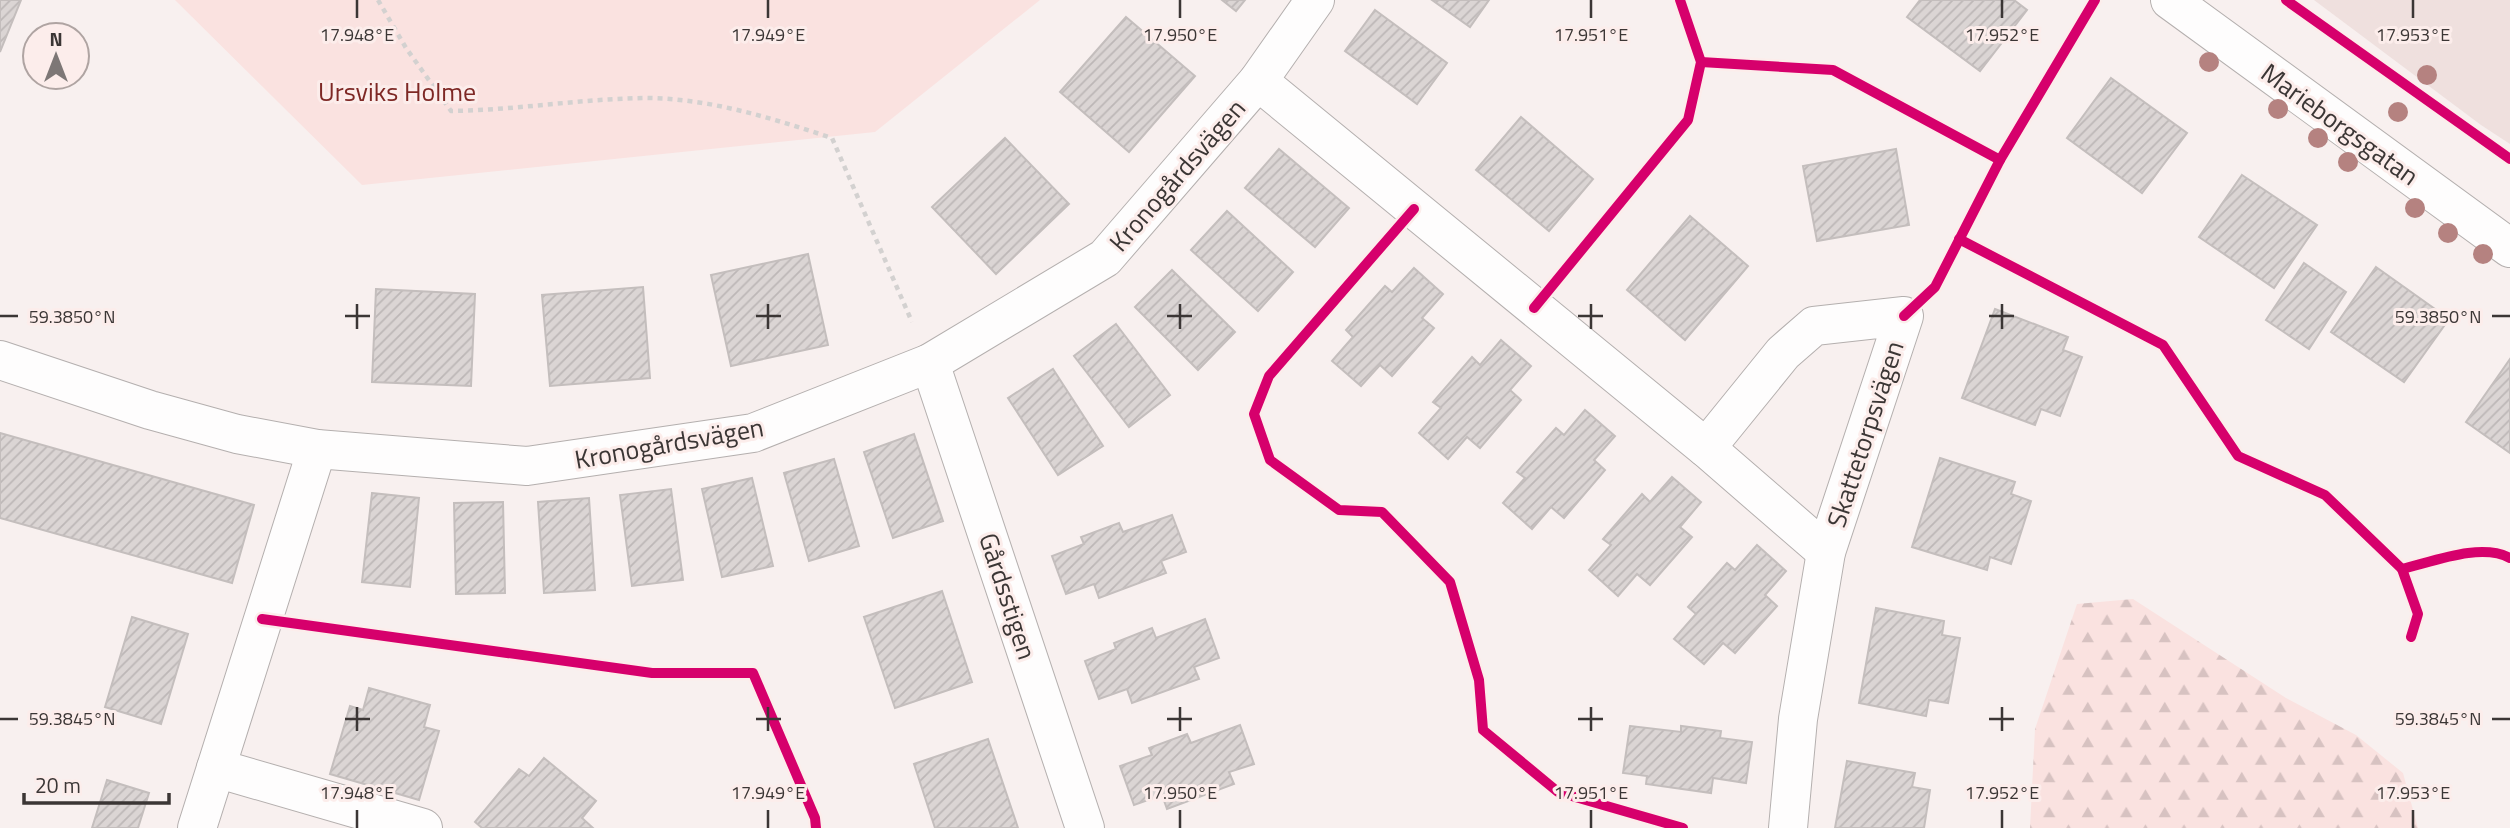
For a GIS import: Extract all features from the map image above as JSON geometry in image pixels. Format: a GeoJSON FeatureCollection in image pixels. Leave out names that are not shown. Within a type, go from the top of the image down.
{"type":"FeatureCollection","features":[{"type":"Feature","properties":{"kind":"street","name":"Kronogårdsvägen"},"geometry":{"type":"LineString","coordinates":[[0,359],[162,413],[237,434],[317,449],[527,466],[753,433],[930,363],[1105,258],[1258,81],[1315,0]]}},
{"type":"Feature","properties":{"kind":"street","name":"Marieborgsgatan"},"geometry":{"type":"LineString","coordinates":[[2170,0],[2510,248]]}},
{"type":"Feature","properties":{"kind":"street","name":"Skattetorpsvägen"},"geometry":{"type":"LineString","coordinates":[[1258,81],[1706,448],[1826,552]]}},
{"type":"Feature","properties":{"kind":"street","name":"Skattetorpsvägen"},"geometry":{"type":"LineString","coordinates":[[1706,448],[1783,353],[1814,326],[1904,316],[1826,552],[1798,719],[1788,828]]}},
{"type":"Feature","properties":{"kind":"street","name":"Gårdsstigen"},"geometry":{"type":"LineString","coordinates":[[930,363],[1085,828]]}},
{"type":"Feature","properties":{"kind":"street"},"geometry":{"type":"LineString","coordinates":[[197,828],[317,449]]}},
{"type":"Feature","properties":{"kind":"street"},"geometry":{"type":"LineString","coordinates":[[216,768],[423,828]]}},
{"type":"Feature","properties":{"kind":"path"},"geometry":{"type":"LineString","coordinates":[[378,0],[406,48],[451,111],[503,110],[645,98],[744,109],[832,138],[930,363]]}},
{"type":"Feature","properties":{"kind":"shaded area"},"geometry":{"type":"Polygon","coordinates":[[[2314,0],[2510,0],[2510,144],[2481,125],[2314,0]]]}},
{"type":"Feature","properties":{"kind":"green space","name":"Ursviks Holme"},"geometry":{"type":"Polygon","coordinates":[[[175,0],[1040,0],[875,132],[362,185],[175,0]]]}},
{"type":"Feature","properties":{"kind":"green space"},"geometry":{"type":"Polygon","coordinates":[[[2133,599],[2286,698],[2356,735],[2403,773],[2418,828],[2030,828],[2035,729],[2077,604],[2133,599]]]}},
{"type":"Feature","properties":{"kind":"building"},"geometry":{"type":"Polygon","coordinates":[[[0,0],[21,0],[0,52],[0,0]]]}},
{"type":"Feature","properties":{"kind":"building"},"geometry":{"type":"Polygon","coordinates":[[[1222,0],[1245,0],[1236,11],[1222,0]]]}},
{"type":"Feature","properties":{"kind":"building"},"geometry":{"type":"Polygon","coordinates":[[[1432,0],[1489,0],[1470,27],[1432,0]]]}},
{"type":"Feature","properties":{"kind":"building"},"geometry":{"type":"Polygon","coordinates":[[[1920,0],[2014,0],[2027,10],[1980,71],[1907,17],[1920,0]]]}},
{"type":"Feature","properties":{"kind":"building"},"geometry":{"type":"Polygon","coordinates":[[[1375,10],[1447,63],[1417,104],[1345,51],[1375,10]]]}},
{"type":"Feature","properties":{"kind":"building"},"geometry":{"type":"Polygon","coordinates":[[[1126,17],[1195,76],[1129,152],[1060,92],[1126,17]]]}},
{"type":"Feature","properties":{"kind":"building"},"geometry":{"type":"Polygon","coordinates":[[[2111,78],[2187,133],[2142,193],[2067,138],[2111,78]]]}},
{"type":"Feature","properties":{"kind":"building"},"geometry":{"type":"Polygon","coordinates":[[[1521,117],[1593,179],[1549,231],[1476,170],[1521,117]]]}},
{"type":"Feature","properties":{"kind":"building"},"geometry":{"type":"Polygon","coordinates":[[[1005,138],[1069,204],[996,274],[932,207],[1005,138]]]}},
{"type":"Feature","properties":{"kind":"building"},"geometry":{"type":"Polygon","coordinates":[[[1279,149],[1349,208],[1315,247],[1245,188],[1279,149]]]}},
{"type":"Feature","properties":{"kind":"building"},"geometry":{"type":"Polygon","coordinates":[[[1896,149],[1909,225],[1817,241],[1803,166],[1896,149]]]}},
{"type":"Feature","properties":{"kind":"building"},"geometry":{"type":"Polygon","coordinates":[[[2242,175],[2317,225],[2274,288],[2199,237],[2242,175]]]}},
{"type":"Feature","properties":{"kind":"building"},"geometry":{"type":"Polygon","coordinates":[[[1227,211],[1293,272],[1258,311],[1191,250],[1227,211]]]}},
{"type":"Feature","properties":{"kind":"building"},"geometry":{"type":"Polygon","coordinates":[[[1690,216],[1748,266],[1685,340],[1627,290],[1690,216]]]}},
{"type":"Feature","properties":{"kind":"building"},"geometry":{"type":"Polygon","coordinates":[[[808,254],[828,345],[731,366],[711,275],[808,254]]]}},
{"type":"Feature","properties":{"kind":"building"},"geometry":{"type":"Polygon","coordinates":[[[2304,263],[2346,292],[2309,349],[2266,320],[2304,263]]]}},
{"type":"Feature","properties":{"kind":"building"},"geometry":{"type":"Polygon","coordinates":[[[2376,267],[2449,319],[2404,382],[2331,332],[2376,267]]]}},
{"type":"Feature","properties":{"kind":"building"},"geometry":{"type":"Polygon","coordinates":[[[1414,268],[1443,294],[1422,318],[1434,328],[1392,376],[1380,365],[1361,386],[1332,361],[1353,337],[1346,330],[1385,286],[1392,292],[1414,268]]]}},
{"type":"Feature","properties":{"kind":"building"},"geometry":{"type":"Polygon","coordinates":[[[1172,270],[1235,332],[1198,370],[1135,307],[1172,270]]]}},
{"type":"Feature","properties":{"kind":"building"},"geometry":{"type":"Polygon","coordinates":[[[643,287],[650,378],[550,386],[542,295],[643,287]]]}},
{"type":"Feature","properties":{"kind":"building"},"geometry":{"type":"Polygon","coordinates":[[[376,289],[475,294],[471,386],[372,382],[376,289]]]}},
{"type":"Feature","properties":{"kind":"building"},"geometry":{"type":"Polygon","coordinates":[[[1995,309],[2068,337],[2063,350],[2082,357],[2060,416],[2041,409],[2035,425],[1962,398],[1995,309]]]}},
{"type":"Feature","properties":{"kind":"building"},"geometry":{"type":"Polygon","coordinates":[[[1116,324],[1170,395],[1129,427],[1074,356],[1116,324]]]}},
{"type":"Feature","properties":{"kind":"building"},"geometry":{"type":"Polygon","coordinates":[[[1501,340],[1531,366],[1510,390],[1521,400],[1480,448],[1467,437],[1448,459],[1419,433],[1441,408],[1433,402],[1472,357],[1480,365],[1501,340]]]}},
{"type":"Feature","properties":{"kind":"building"},"geometry":{"type":"Polygon","coordinates":[[[2510,359],[2510,453],[2466,422],[2510,359]]]}},
{"type":"Feature","properties":{"kind":"building"},"geometry":{"type":"Polygon","coordinates":[[[1053,369],[1103,446],[1058,475],[1008,398],[1053,369]]]}},
{"type":"Feature","properties":{"kind":"building"},"geometry":{"type":"Polygon","coordinates":[[[1585,410],[1615,436],[1594,460],[1605,470],[1564,518],[1551,507],[1532,529],[1503,503],[1525,478],[1517,472],[1556,428],[1564,435],[1585,410]]]}},
{"type":"Feature","properties":{"kind":"building"},"geometry":{"type":"Polygon","coordinates":[[[0,433],[254,505],[232,583],[0,518],[0,433]]]}},
{"type":"Feature","properties":{"kind":"building"},"geometry":{"type":"Polygon","coordinates":[[[914,434],[943,521],[893,538],[864,452],[914,434]]]}},
{"type":"Feature","properties":{"kind":"building"},"geometry":{"type":"Polygon","coordinates":[[[1940,458],[2015,482],[2011,494],[2031,501],[2011,564],[1990,557],[1987,570],[1912,547],[1940,458]]]}},
{"type":"Feature","properties":{"kind":"building"},"geometry":{"type":"Polygon","coordinates":[[[834,459],[859,546],[809,561],[784,473],[834,459]]]}},
{"type":"Feature","properties":{"kind":"building"},"geometry":{"type":"Polygon","coordinates":[[[1672,477],[1701,502],[1680,527],[1692,537],[1650,585],[1637,574],[1618,596],[1589,570],[1611,545],[1603,539],[1642,494],[1650,502],[1672,477]]]}},
{"type":"Feature","properties":{"kind":"building"},"geometry":{"type":"Polygon","coordinates":[[[752,478],[773,566],[722,577],[702,489],[752,478]]]}},
{"type":"Feature","properties":{"kind":"building"},"geometry":{"type":"Polygon","coordinates":[[[671,489],[683,580],[632,586],[620,495],[671,489]]]}},
{"type":"Feature","properties":{"kind":"building"},"geometry":{"type":"Polygon","coordinates":[[[372,493],[419,498],[410,587],[362,582],[372,493]]]}},
{"type":"Feature","properties":{"kind":"building"},"geometry":{"type":"Polygon","coordinates":[[[589,498],[595,590],[544,593],[538,502],[589,498]]]}},
{"type":"Feature","properties":{"kind":"building"},"geometry":{"type":"Polygon","coordinates":[[[503,502],[505,593],[456,594],[454,503],[503,502]]]}},
{"type":"Feature","properties":{"kind":"building"},"geometry":{"type":"Polygon","coordinates":[[[1172,515],[1186,552],[1161,561],[1166,573],[1099,598],[1094,584],[1066,594],[1052,556],[1084,544],[1081,537],[1119,523],[1123,532],[1172,515]]]}},
{"type":"Feature","properties":{"kind":"building"},"geometry":{"type":"Polygon","coordinates":[[[1757,545],[1786,571],[1765,595],[1777,606],[1735,653],[1723,643],[1704,664],[1674,639],[1696,614],[1688,607],[1727,563],[1735,570],[1757,545]]]}},
{"type":"Feature","properties":{"kind":"building"},"geometry":{"type":"Polygon","coordinates":[[[942,591],[972,682],[895,708],[864,617],[942,591]]]}},
{"type":"Feature","properties":{"kind":"building"},"geometry":{"type":"Polygon","coordinates":[[[1876,608],[1944,621],[1942,635],[1960,638],[1948,703],[1929,700],[1926,716],[1859,703],[1876,608]]]}},
{"type":"Feature","properties":{"kind":"building"},"geometry":{"type":"Polygon","coordinates":[[[132,617],[188,634],[161,724],[105,707],[132,617]]]}},
{"type":"Feature","properties":{"kind":"building"},"geometry":{"type":"Polygon","coordinates":[[[1205,619],[1219,658],[1194,667],[1199,679],[1132,703],[1127,689],[1099,699],[1085,661],[1116,649],[1114,643],[1152,628],[1156,638],[1205,619]]]}},
{"type":"Feature","properties":{"kind":"building"},"geometry":{"type":"Polygon","coordinates":[[[369,688],[430,705],[424,727],[439,731],[419,800],[330,774],[350,706],[363,710],[369,688]]]}},
{"type":"Feature","properties":{"kind":"building"},"geometry":{"type":"Polygon","coordinates":[[[1240,725],[1254,764],[1229,772],[1234,784],[1167,809],[1162,795],[1134,805],[1120,766],[1152,755],[1149,748],[1187,734],[1191,743],[1240,725]]]}},
{"type":"Feature","properties":{"kind":"building"},"geometry":{"type":"Polygon","coordinates":[[[1630,726],[1681,732],[1681,726],[1721,731],[1720,738],[1752,742],[1746,783],[1713,778],[1711,793],[1646,784],[1647,776],[1623,773],[1630,726]]]}},
{"type":"Feature","properties":{"kind":"building"},"geometry":{"type":"Polygon","coordinates":[[[988,739],[1018,828],[935,828],[914,764],[988,739]]]}},
{"type":"Feature","properties":{"kind":"building"},"geometry":{"type":"Polygon","coordinates":[[[544,758],[596,801],[582,818],[593,828],[482,828],[475,822],[519,769],[529,776],[544,758]]]}},
{"type":"Feature","properties":{"kind":"building"},"geometry":{"type":"Polygon","coordinates":[[[1847,761],[1915,773],[1912,787],[1930,790],[1924,828],[1835,828],[1847,761]]]}},
{"type":"Feature","properties":{"kind":"building"},"geometry":{"type":"Polygon","coordinates":[[[107,780],[149,793],[138,828],[92,828],[107,780]]]}},
{"type":"Feature","properties":{"kind":"cycle path"},"geometry":{"type":"LineString","coordinates":[[1534,308],[1688,120],[1701,62],[1680,0]]}},
{"type":"Feature","properties":{"kind":"cycle path"},"geometry":{"type":"LineString","coordinates":[[1904,316],[1935,287],[2000,160],[2095,0]]}},
{"type":"Feature","properties":{"kind":"cycle path"},"geometry":{"type":"LineString","coordinates":[[2286,0],[2510,159]]}},
{"type":"Feature","properties":{"kind":"cycle path"},"geometry":{"type":"LineString","coordinates":[[1701,62],[1833,70],[2000,160]]}},
{"type":"Feature","properties":{"kind":"cycle path"},"geometry":{"type":"LineString","coordinates":[[1414,209],[1269,376],[1254,414],[1270,460],[1339,510],[1382,512],[1450,582],[1479,680],[1483,730],[1558,792],[1683,828]]}},
{"type":"Feature","properties":{"kind":"cycle path"},"geometry":{"type":"LineString","coordinates":[[1959,239],[2163,345],[2238,456],[2325,495],[2402,569],[2418,614],[2411,637]]}},
{"type":"Feature","properties":{"kind":"cycle path"},"geometry":{"type":"LineString","coordinates":[[2402,569],[2471,553],[2485,552],[2510,558]]}},
{"type":"Feature","properties":{"kind":"cycle path"},"geometry":{"type":"LineString","coordinates":[[262,619],[652,673],[753,673],[815,818],[816,828]]}}]}
